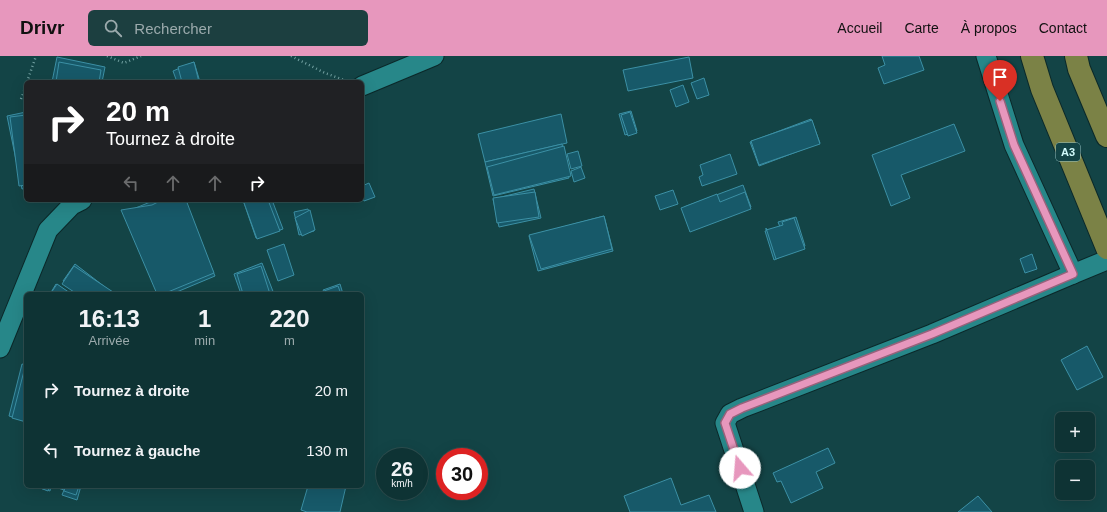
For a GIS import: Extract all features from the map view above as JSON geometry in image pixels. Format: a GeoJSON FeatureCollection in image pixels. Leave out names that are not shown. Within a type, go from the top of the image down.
{"type":"FeatureCollection","features":[{"type":"Feature","properties":{"kind":"main road","name":"A3"},"geometry":{"type":"LineString","coordinates":[[1032,56],[1042,90],[1107,248]]}},
{"type":"Feature","properties":{"kind":"main road"},"geometry":{"type":"LineString","coordinates":[[1076,56],[1079,69],[1107,136]]}},
{"type":"Feature","properties":{"kind":"street"},"geometry":{"type":"LineString","coordinates":[[364,85],[434,56]]}},
{"type":"Feature","properties":{"kind":"street"},"geometry":{"type":"LineString","coordinates":[[986,56],[1014,145],[1073,274]]}},
{"type":"Feature","properties":{"kind":"street"},"geometry":{"type":"LineString","coordinates":[[0,348],[48,230],[72,205],[78,202]]}},
{"type":"Feature","properties":{"kind":"street"},"geometry":{"type":"LineString","coordinates":[[754,512],[725,423],[730,414],[749,405],[932,334],[1107,260]]}},
{"type":"Feature","properties":{"kind":"path"},"geometry":{"type":"LineString","coordinates":[[28,80],[36,56]]}},
{"type":"Feature","properties":{"kind":"path"},"geometry":{"type":"LineString","coordinates":[[107,56],[124,63],[141,56]]}},
{"type":"Feature","properties":{"kind":"path"},"geometry":{"type":"LineString","coordinates":[[291,56],[325,73],[344,80]]}},
{"type":"Feature","properties":{"kind":"path"},"geometry":{"type":"LineString","coordinates":[[22,99],[24,92]]}},
{"type":"Feature","properties":{"kind":"building"},"geometry":{"type":"Polygon","coordinates":[[[882,56],[919,56],[924,70],[884,84],[878,68],[885,65],[882,56]]]}},
{"type":"Feature","properties":{"kind":"building"},"geometry":{"type":"Polygon","coordinates":[[[57,57],[105,67],[102,80],[52,80],[57,57]]]}},
{"type":"Feature","properties":{"kind":"building"},"geometry":{"type":"Polygon","coordinates":[[[689,57],[693,78],[628,91],[623,70],[689,57]]]}},
{"type":"Feature","properties":{"kind":"building"},"geometry":{"type":"Polygon","coordinates":[[[59,62],[101,70],[99,80],[56,80],[59,62]]]}},
{"type":"Feature","properties":{"kind":"building"},"geometry":{"type":"Polygon","coordinates":[[[194,62],[199,80],[176,80],[173,71],[194,62]]]}},
{"type":"Feature","properties":{"kind":"building"},"geometry":{"type":"Polygon","coordinates":[[[194,62],[198,80],[181,80],[178,67],[194,62]]]}},
{"type":"Feature","properties":{"kind":"building"},"geometry":{"type":"Polygon","coordinates":[[[704,78],[709,95],[697,99],[691,83],[704,78]]]}},
{"type":"Feature","properties":{"kind":"building"},"geometry":{"type":"Polygon","coordinates":[[[683,85],[689,102],[676,107],[670,90],[683,85]]]}},
{"type":"Feature","properties":{"kind":"building"},"geometry":{"type":"Polygon","coordinates":[[[631,111],[637,131],[625,135],[619,114],[631,111]]]}},
{"type":"Feature","properties":{"kind":"building"},"geometry":{"type":"Polygon","coordinates":[[[24,112],[24,188],[22,189],[7,116],[24,112]]]}},
{"type":"Feature","properties":{"kind":"building"},"geometry":{"type":"Polygon","coordinates":[[[630,112],[637,133],[628,136],[621,115],[630,112]]]}},
{"type":"Feature","properties":{"kind":"building"},"geometry":{"type":"Polygon","coordinates":[[[561,114],[567,143],[485,162],[478,134],[561,114]]]}},
{"type":"Feature","properties":{"kind":"building"},"geometry":{"type":"Polygon","coordinates":[[[24,115],[24,185],[19,186],[10,117],[24,115]]]}},
{"type":"Feature","properties":{"kind":"building"},"geometry":{"type":"Polygon","coordinates":[[[811,119],[820,143],[759,166],[750,142],[811,119]]]}},
{"type":"Feature","properties":{"kind":"building"},"geometry":{"type":"Polygon","coordinates":[[[812,120],[820,144],[759,165],[751,141],[812,120]]]}},
{"type":"Feature","properties":{"kind":"building"},"geometry":{"type":"Polygon","coordinates":[[[954,124],[965,151],[901,175],[910,198],[891,206],[872,155],[954,124]]]}},
{"type":"Feature","properties":{"kind":"building"},"geometry":{"type":"Polygon","coordinates":[[[562,144],[569,178],[493,196],[485,162],[562,144]]]}},
{"type":"Feature","properties":{"kind":"building"},"geometry":{"type":"Polygon","coordinates":[[[564,146],[571,176],[494,195],[487,167],[564,146]]]}},
{"type":"Feature","properties":{"kind":"building"},"geometry":{"type":"Polygon","coordinates":[[[578,151],[582,166],[571,169],[567,154],[578,151]]]}},
{"type":"Feature","properties":{"kind":"building"},"geometry":{"type":"Polygon","coordinates":[[[730,154],[737,174],[702,186],[699,177],[703,175],[700,165],[730,154]]]}},
{"type":"Feature","properties":{"kind":"building"},"geometry":{"type":"Polygon","coordinates":[[[581,167],[585,178],[574,182],[571,171],[581,167]]]}},
{"type":"Feature","properties":{"kind":"building"},"geometry":{"type":"Polygon","coordinates":[[[369,183],[375,197],[364,201],[364,185],[369,183]]]}},
{"type":"Feature","properties":{"kind":"building"},"geometry":{"type":"Polygon","coordinates":[[[743,185],[751,207],[692,230],[684,207],[743,185]]]}},
{"type":"Feature","properties":{"kind":"building"},"geometry":{"type":"Polygon","coordinates":[[[534,189],[541,218],[499,227],[493,199],[534,189]]]}},
{"type":"Feature","properties":{"kind":"building"},"geometry":{"type":"Polygon","coordinates":[[[673,190],[678,204],[660,210],[655,196],[673,190]]]}},
{"type":"Feature","properties":{"kind":"building"},"geometry":{"type":"Polygon","coordinates":[[[535,192],[539,217],[497,223],[493,198],[535,192]]]}},
{"type":"Feature","properties":{"kind":"building"},"geometry":{"type":"Polygon","coordinates":[[[745,192],[751,209],[690,232],[681,208],[717,194],[720,202],[745,192]]]}},
{"type":"Feature","properties":{"kind":"building"},"geometry":{"type":"Polygon","coordinates":[[[150,202],[184,202],[215,276],[177,292],[159,292],[126,212],[150,202]]]}},
{"type":"Feature","properties":{"kind":"building"},"geometry":{"type":"Polygon","coordinates":[[[158,202],[187,202],[214,273],[168,292],[156,292],[121,210],[152,205],[158,202]]]}},
{"type":"Feature","properties":{"kind":"building"},"geometry":{"type":"Polygon","coordinates":[[[244,202],[273,202],[283,229],[256,238],[244,202]]]}},
{"type":"Feature","properties":{"kind":"building"},"geometry":{"type":"Polygon","coordinates":[[[244,202],[269,202],[280,231],[257,239],[244,202]]]}},
{"type":"Feature","properties":{"kind":"building"},"geometry":{"type":"Polygon","coordinates":[[[308,209],[314,231],[299,235],[294,212],[308,209]]]}},
{"type":"Feature","properties":{"kind":"building"},"geometry":{"type":"Polygon","coordinates":[[[310,210],[315,230],[302,236],[295,218],[310,210]]]}},
{"type":"Feature","properties":{"kind":"building"},"geometry":{"type":"Polygon","coordinates":[[[604,216],[613,251],[538,271],[529,236],[604,216]]]}},
{"type":"Feature","properties":{"kind":"building"},"geometry":{"type":"Polygon","coordinates":[[[604,216],[612,249],[541,269],[529,235],[604,216]]]}},
{"type":"Feature","properties":{"kind":"building"},"geometry":{"type":"Polygon","coordinates":[[[796,217],[805,246],[774,260],[765,231],[780,227],[778,222],[796,217]]]}},
{"type":"Feature","properties":{"kind":"building"},"geometry":{"type":"Polygon","coordinates":[[[794,218],[805,249],[776,259],[767,230],[783,225],[782,222],[794,218]]]}},
{"type":"Feature","properties":{"kind":"building"},"geometry":{"type":"Polygon","coordinates":[[[284,244],[294,275],[278,281],[267,250],[284,244]]]}},
{"type":"Feature","properties":{"kind":"building"},"geometry":{"type":"Polygon","coordinates":[[[1032,254],[1037,269],[1025,273],[1020,259],[1032,254]]]}},
{"type":"Feature","properties":{"kind":"building"},"geometry":{"type":"Polygon","coordinates":[[[262,263],[273,292],[240,292],[234,274],[262,263]]]}},
{"type":"Feature","properties":{"kind":"building"},"geometry":{"type":"Polygon","coordinates":[[[75,264],[111,292],[77,292],[63,281],[75,264]]]}},
{"type":"Feature","properties":{"kind":"building"},"geometry":{"type":"Polygon","coordinates":[[[74,266],[113,292],[74,292],[62,284],[74,266]]]}},
{"type":"Feature","properties":{"kind":"building"},"geometry":{"type":"Polygon","coordinates":[[[261,266],[269,292],[242,292],[237,274],[261,266]]]}},
{"type":"Feature","properties":{"kind":"building"},"geometry":{"type":"Polygon","coordinates":[[[56,284],[68,292],[51,292],[56,284]]]}},
{"type":"Feature","properties":{"kind":"building"},"geometry":{"type":"Polygon","coordinates":[[[57,284],[69,292],[52,292],[57,284]]]}},
{"type":"Feature","properties":{"kind":"building"},"geometry":{"type":"Polygon","coordinates":[[[340,284],[342,292],[324,292],[323,290],[340,284]]]}},
{"type":"Feature","properties":{"kind":"building"},"geometry":{"type":"Polygon","coordinates":[[[338,286],[340,292],[324,292],[338,286]]]}},
{"type":"Feature","properties":{"kind":"building"},"geometry":{"type":"Polygon","coordinates":[[[1087,346],[1103,377],[1077,390],[1061,360],[1087,346]]]}},
{"type":"Feature","properties":{"kind":"building"},"geometry":{"type":"Polygon","coordinates":[[[22,364],[24,364],[24,420],[9,416],[22,364]]]}},
{"type":"Feature","properties":{"kind":"building"},"geometry":{"type":"Polygon","coordinates":[[[24,371],[24,421],[12,418],[24,371]]]}},
{"type":"Feature","properties":{"kind":"building"},"geometry":{"type":"Polygon","coordinates":[[[828,448],[835,463],[816,472],[823,488],[791,503],[781,481],[777,482],[773,473],[828,448]]]}},
{"type":"Feature","properties":{"kind":"building"},"geometry":{"type":"Polygon","coordinates":[[[671,478],[681,505],[709,495],[716,512],[630,512],[624,496],[671,478]]]}},
{"type":"Feature","properties":{"kind":"building"},"geometry":{"type":"Polygon","coordinates":[[[40,488],[51,488],[50,491],[40,488]]]}},
{"type":"Feature","properties":{"kind":"building"},"geometry":{"type":"Polygon","coordinates":[[[40,488],[49,488],[48,491],[40,488]]]}},
{"type":"Feature","properties":{"kind":"building"},"geometry":{"type":"Polygon","coordinates":[[[58,488],[80,488],[77,500],[62,495],[64,490],[58,488]]]}},
{"type":"Feature","properties":{"kind":"building"},"geometry":{"type":"Polygon","coordinates":[[[65,488],[78,488],[76,495],[64,491],[65,488]]]}},
{"type":"Feature","properties":{"kind":"building"},"geometry":{"type":"Polygon","coordinates":[[[307,488],[346,488],[340,512],[307,512],[301,510],[307,488]]]}},
{"type":"Feature","properties":{"kind":"building"},"geometry":{"type":"Polygon","coordinates":[[[978,496],[992,512],[958,512],[978,496]]]}},
{"type":"Feature","properties":{"kind":"route"},"geometry":{"type":"LineString","coordinates":[[740,468],[725,423],[730,414],[932,334],[1073,274],[1014,145],[1000,101]]}}]}
